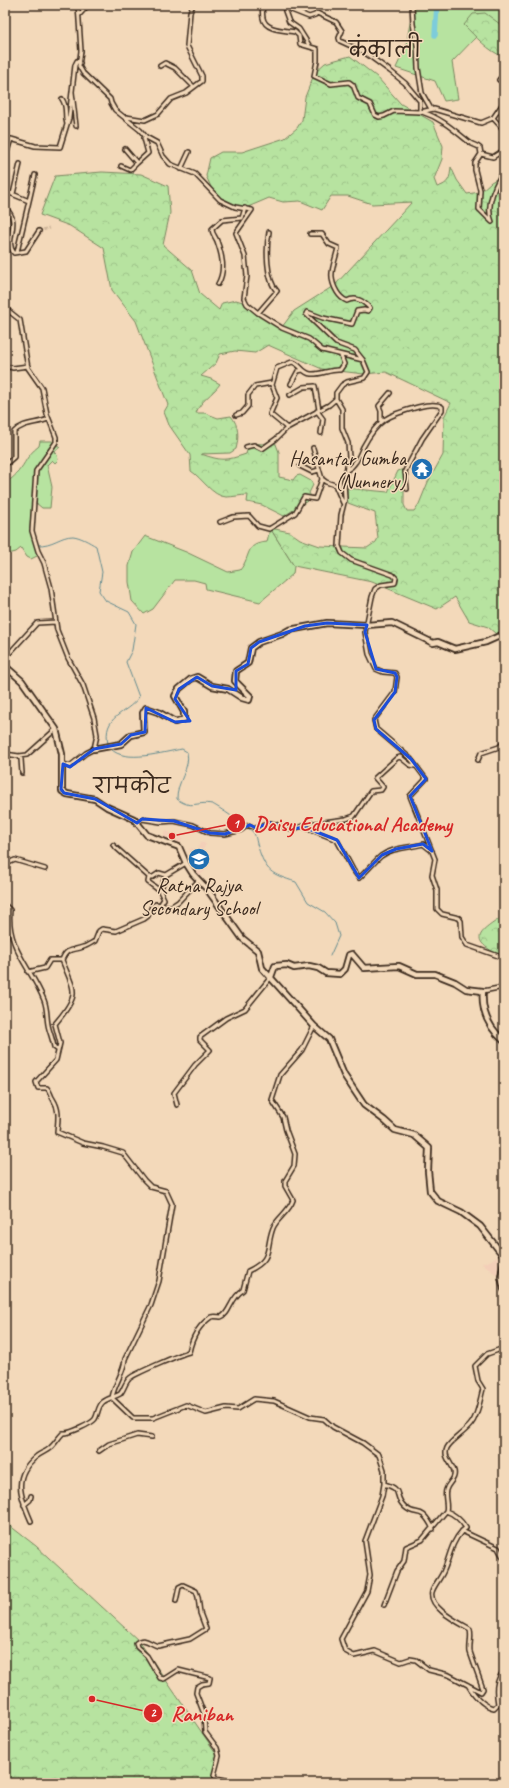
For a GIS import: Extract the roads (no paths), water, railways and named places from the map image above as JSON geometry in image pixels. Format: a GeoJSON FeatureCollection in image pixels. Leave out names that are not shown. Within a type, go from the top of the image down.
{"type":"FeatureCollection","features":[{"type":"Feature","properties":{"kind":"street"},"geometry":{"type":"LineString","coordinates":[[78,5],[82,50],[79,66],[83,73],[105,93],[110,99],[115,110],[140,130],[146,137],[158,143],[167,162],[195,174],[220,200],[235,207],[252,210],[236,233],[245,256],[247,276],[245,301],[258,313],[282,328],[309,339],[322,350],[341,356],[363,360]]}},
{"type":"Feature","properties":{"kind":"street"},"geometry":{"type":"LineString","coordinates":[[80,16],[88,5]]}},
{"type":"Feature","properties":{"kind":"street"},"geometry":{"type":"LineString","coordinates":[[122,116],[145,120],[158,114],[171,99],[186,93],[202,81],[202,76],[187,46],[190,12],[193,5]]}},
{"type":"Feature","properties":{"kind":"street"},"geometry":{"type":"LineString","coordinates":[[262,5],[263,18],[266,24],[284,31],[295,32],[299,36],[300,44],[309,45],[317,49],[317,61],[314,76],[331,84],[349,82],[353,85],[358,98],[370,104],[376,115],[379,117],[394,111],[420,112],[436,117],[464,136],[468,142],[479,146],[481,154]]}},
{"type":"Feature","properties":{"kind":"street"},"geometry":{"type":"LineString","coordinates":[[412,5],[422,93],[431,109]]}},
{"type":"Feature","properties":{"kind":"street"},"geometry":{"type":"LineString","coordinates":[[309,45],[300,29],[289,22],[285,11],[289,9],[309,17],[315,16],[317,13],[336,22],[342,31],[339,38],[340,41],[364,52],[405,83],[420,101],[420,112]]}},
{"type":"Feature","properties":{"kind":"street"},"geometry":{"type":"LineString","coordinates":[[5,158],[11,139],[36,146],[60,147],[67,124],[75,65],[77,61],[80,63]]}},
{"type":"Feature","properties":{"kind":"street"},"geometry":{"type":"LineString","coordinates":[[160,66],[165,63],[175,68],[194,87]]}},
{"type":"Feature","properties":{"kind":"street"},"geometry":{"type":"LineString","coordinates":[[499,80],[504,74]]}},
{"type":"Feature","properties":{"kind":"street"},"geometry":{"type":"LineString","coordinates":[[72,90],[74,96],[76,126]]}},
{"type":"Feature","properties":{"kind":"street"},"geometry":{"type":"LineString","coordinates":[[62,99],[66,104],[67,124]]}},
{"type":"Feature","properties":{"kind":"street"},"geometry":{"type":"LineString","coordinates":[[420,112],[431,109],[454,114],[477,123],[488,121],[493,118],[504,102]]}},
{"type":"Feature","properties":{"kind":"street"},"geometry":{"type":"LineString","coordinates":[[493,118],[504,130]]}},
{"type":"Feature","properties":{"kind":"street"},"geometry":{"type":"LineString","coordinates":[[121,166],[130,170],[148,153],[144,138]]}},
{"type":"Feature","properties":{"kind":"street"},"geometry":{"type":"LineString","coordinates":[[125,149],[137,163]]}},
{"type":"Feature","properties":{"kind":"street"},"geometry":{"type":"LineString","coordinates":[[481,154],[493,157],[504,150]]}},
{"type":"Feature","properties":{"kind":"street"},"geometry":{"type":"LineString","coordinates":[[181,169],[189,152]]}},
{"type":"Feature","properties":{"kind":"street"},"geometry":{"type":"LineString","coordinates":[[481,154],[476,160],[475,170],[480,190],[479,209],[492,222],[489,204],[497,182],[500,177],[504,176]]}},
{"type":"Feature","properties":{"kind":"street"},"geometry":{"type":"LineString","coordinates":[[13,194],[20,164]]}},
{"type":"Feature","properties":{"kind":"street"},"geometry":{"type":"LineString","coordinates":[[17,252],[35,175]]}},
{"type":"Feature","properties":{"kind":"street"},"geometry":{"type":"LineString","coordinates":[[5,191],[29,201]]}},
{"type":"Feature","properties":{"kind":"street"},"geometry":{"type":"LineString","coordinates":[[5,208],[13,220],[11,250],[14,253],[26,250],[39,231]]}},
{"type":"Feature","properties":{"kind":"street"},"geometry":{"type":"LineString","coordinates":[[218,284],[223,271],[222,259],[221,251],[212,229],[222,220],[242,218],[245,208]]}},
{"type":"Feature","properties":{"kind":"street"},"geometry":{"type":"LineString","coordinates":[[258,313],[277,290],[270,279],[267,251],[269,232]]}},
{"type":"Feature","properties":{"kind":"street"},"geometry":{"type":"LineString","coordinates":[[310,234],[322,234],[329,244],[338,248],[332,266],[332,285],[339,296],[347,301],[350,299],[361,300],[370,308],[368,311],[357,311],[352,324],[323,318],[307,312],[306,314],[336,343],[355,350],[363,360],[367,369],[367,375],[364,378],[342,385],[336,393],[336,399],[342,409],[342,428],[349,450],[347,470],[344,480],[344,505],[341,515],[340,549],[351,560],[394,575],[396,578],[394,583],[382,586],[375,590],[372,597],[365,632],[369,654],[376,670],[395,673],[398,677],[395,692],[374,720],[376,729],[411,759],[426,779],[410,796],[435,859],[432,875],[436,890],[438,909],[442,914],[459,918],[461,921],[462,937],[468,945],[504,958]]}},
{"type":"Feature","properties":{"kind":"street"},"geometry":{"type":"LineString","coordinates":[[5,308],[20,320],[28,366],[42,388],[48,418],[55,434],[56,442],[36,471],[32,531],[34,542],[44,563],[56,622],[63,646],[83,685],[94,718],[97,736],[94,749]]}},
{"type":"Feature","properties":{"kind":"street"},"geometry":{"type":"LineString","coordinates":[[287,428],[270,414],[277,398],[272,383],[276,369],[284,364],[296,363],[306,373],[315,374],[332,370],[340,370],[344,364],[341,356]]}},
{"type":"Feature","properties":{"kind":"street"},"geometry":{"type":"LineString","coordinates":[[5,366],[13,368],[28,366]]}},
{"type":"Feature","properties":{"kind":"street"},"geometry":{"type":"LineString","coordinates":[[291,384],[298,371],[303,370]]}},
{"type":"Feature","properties":{"kind":"street"},"geometry":{"type":"LineString","coordinates":[[236,415],[242,413],[248,406],[248,395],[255,386],[272,383]]}},
{"type":"Feature","properties":{"kind":"street"},"geometry":{"type":"LineString","coordinates":[[290,395],[304,388],[315,386],[318,411],[322,419],[321,433]]}},
{"type":"Feature","properties":{"kind":"street"},"geometry":{"type":"LineString","coordinates":[[381,422],[381,411],[378,406],[390,392]]}},
{"type":"Feature","properties":{"kind":"street"},"geometry":{"type":"LineString","coordinates":[[246,447],[254,446],[262,449],[276,439],[287,428],[336,399]]}},
{"type":"Feature","properties":{"kind":"street"},"geometry":{"type":"LineString","coordinates":[[347,470],[355,463],[371,433],[387,417],[423,406],[439,404],[442,407],[442,410],[422,439],[405,471],[407,489]]}},
{"type":"Feature","properties":{"kind":"street"},"geometry":{"type":"LineString","coordinates":[[5,465],[14,457],[14,432],[18,428],[48,418]]}},
{"type":"Feature","properties":{"kind":"street"},"geometry":{"type":"LineString","coordinates":[[313,448],[322,478],[326,482],[335,485],[344,505]]}},
{"type":"Feature","properties":{"kind":"street"},"geometry":{"type":"LineString","coordinates":[[300,466],[312,472],[319,470]]}},
{"type":"Feature","properties":{"kind":"street"},"geometry":{"type":"LineString","coordinates":[[220,522],[233,517],[249,516],[258,526],[269,529],[295,514],[304,497],[315,499],[322,478]]}},
{"type":"Feature","properties":{"kind":"street"},"geometry":{"type":"LineString","coordinates":[[5,658],[37,623],[56,622]]}},
{"type":"Feature","properties":{"kind":"street"},"geometry":{"type":"LineString","coordinates":[[63,764],[70,766],[86,753],[94,749],[121,744],[131,735],[144,732],[144,713],[146,708],[158,712],[175,722],[181,721],[185,715],[175,696],[179,689],[193,677],[197,677],[212,686],[228,689],[242,698],[249,700],[250,696],[235,681],[235,673],[238,669],[248,663],[251,648],[259,642],[289,630],[327,623],[367,625],[392,623],[433,643],[438,642],[455,649],[486,642],[504,634]]}},
{"type":"Feature","properties":{"kind":"street"},"geometry":{"type":"LineString","coordinates":[[5,666],[22,681],[56,729],[63,764],[62,791],[95,799],[107,807],[129,816],[147,835],[179,847],[186,863],[242,938],[252,944],[258,951],[262,968],[314,1026],[329,1039],[344,1075],[364,1105],[395,1130],[414,1135],[428,1148],[430,1191],[438,1201],[461,1212],[480,1226],[502,1254],[504,1261],[501,1278],[504,1289]]}},
{"type":"Feature","properties":{"kind":"street"},"geometry":{"type":"LineString","coordinates":[[5,754],[19,756],[27,755],[56,729]]}},
{"type":"Feature","properties":{"kind":"street"},"geometry":{"type":"LineString","coordinates":[[478,760],[481,753],[499,747],[504,742]]}},
{"type":"Feature","properties":{"kind":"street"},"geometry":{"type":"LineString","coordinates":[[19,756],[21,759],[22,773]]}},
{"type":"Feature","properties":{"kind":"street"},"geometry":{"type":"LineString","coordinates":[[137,823],[142,819],[161,822],[174,821],[192,825],[210,833],[225,834],[241,830],[248,825],[256,828],[270,823],[293,830],[354,816],[371,791],[382,790],[383,787],[375,778],[396,758],[400,757],[410,765],[415,766]]}},
{"type":"Feature","properties":{"kind":"street"},"geometry":{"type":"LineString","coordinates":[[304,827],[337,840],[359,878],[382,855],[396,849],[410,848],[423,844],[432,851]]}},
{"type":"Feature","properties":{"kind":"street"},"geometry":{"type":"LineString","coordinates":[[113,845],[149,877]]}},
{"type":"Feature","properties":{"kind":"street"},"geometry":{"type":"LineString","coordinates":[[5,862],[8,863],[14,860],[45,870]]}},
{"type":"Feature","properties":{"kind":"street"},"geometry":{"type":"LineString","coordinates":[[160,891],[166,875],[186,863]]}},
{"type":"Feature","properties":{"kind":"street"},"geometry":{"type":"LineString","coordinates":[[149,877],[153,877],[159,873],[166,875]]}},
{"type":"Feature","properties":{"kind":"street"},"geometry":{"type":"LineString","coordinates":[[149,877],[148,882],[160,891],[164,899],[160,905]]}},
{"type":"Feature","properties":{"kind":"street"},"geometry":{"type":"LineString","coordinates":[[62,960],[68,950],[80,948],[95,941],[99,931],[102,929],[116,931],[124,928],[148,916],[152,906],[160,905],[170,907],[178,902],[199,880]]}},
{"type":"Feature","properties":{"kind":"street"},"geometry":{"type":"LineString","coordinates":[[5,905],[10,910],[9,924],[16,951],[48,1010],[49,1031],[53,1039],[54,1047],[58,1050]]}},
{"type":"Feature","properties":{"kind":"street"},"geometry":{"type":"LineString","coordinates":[[177,1105],[174,1093],[195,1065],[210,1050],[200,1040],[200,1037],[222,1020],[244,1009],[271,977],[276,966],[281,965],[294,968],[309,966],[318,968],[326,973],[340,974],[345,970],[349,955],[352,954],[364,968],[399,966],[417,974],[434,974],[455,982],[466,989],[483,991],[504,987]]}},
{"type":"Feature","properties":{"kind":"street"},"geometry":{"type":"LineString","coordinates":[[28,972],[45,968],[50,960],[62,960]]}},
{"type":"Feature","properties":{"kind":"street"},"geometry":{"type":"LineString","coordinates":[[62,960],[75,990],[68,1008],[55,1024],[60,1043],[56,1060],[36,1082],[38,1088],[47,1088],[51,1092],[52,1098],[59,1110],[57,1132],[83,1143],[123,1153],[144,1180],[152,1187],[166,1192],[172,1204],[159,1281],[151,1304],[125,1359],[124,1366],[114,1387],[112,1398]]}},
{"type":"Feature","properties":{"kind":"street"},"geometry":{"type":"LineString","coordinates":[[483,991],[486,1019],[497,1035],[504,1041]]}},
{"type":"Feature","properties":{"kind":"street"},"geometry":{"type":"LineString","coordinates":[[30,1521],[20,1492],[20,1484],[26,1467],[35,1457],[51,1448],[62,1433],[69,1434],[77,1428],[89,1424],[96,1418],[103,1402],[120,1393],[130,1378],[163,1364],[176,1356],[189,1352],[191,1340],[202,1326],[211,1316],[221,1317],[229,1310],[230,1303],[236,1295],[243,1290],[248,1271],[257,1267],[265,1258],[270,1246],[273,1228],[290,1208],[293,1200],[285,1186],[285,1181],[294,1166],[295,1154],[283,1117],[272,1100],[280,1075],[302,1050],[314,1026]]}},
{"type":"Feature","properties":{"kind":"street"},"geometry":{"type":"LineString","coordinates":[[384,1605],[397,1571],[404,1561],[406,1547],[422,1540],[433,1529],[446,1511],[445,1490],[454,1477],[454,1469],[446,1454],[447,1447],[453,1440],[462,1435],[473,1423],[483,1389],[478,1381],[475,1366],[487,1354],[504,1348]]}},
{"type":"Feature","properties":{"kind":"street"},"geometry":{"type":"LineString","coordinates":[[112,1398],[134,1418],[157,1417],[186,1405],[206,1412],[226,1408],[238,1409],[254,1399],[274,1400],[310,1417],[324,1419],[333,1427],[363,1443],[379,1455],[384,1470],[384,1484],[382,1496],[365,1541],[370,1575],[367,1591],[341,1639],[345,1651],[354,1656],[375,1650],[401,1662],[410,1659],[416,1660],[429,1670],[449,1675],[481,1692],[483,1689],[470,1650],[472,1640],[470,1629],[454,1620],[437,1607],[432,1600],[432,1592],[442,1576],[452,1544],[466,1528],[453,1514],[446,1511]]}},
{"type":"Feature","properties":{"kind":"street"},"geometry":{"type":"LineString","coordinates":[[99,1451],[109,1444],[137,1434],[152,1437]]}},
{"type":"Feature","properties":{"kind":"street"},"geometry":{"type":"LineString","coordinates":[[384,1484],[394,1487],[398,1491],[398,1499],[403,1505],[410,1511],[422,1513],[428,1519],[433,1529]]}},
{"type":"Feature","properties":{"kind":"street"},"geometry":{"type":"LineString","coordinates":[[24,1505],[30,1500],[31,1496]]}},
{"type":"Feature","properties":{"kind":"street"},"geometry":{"type":"LineString","coordinates":[[462,1531],[498,1548],[504,1559]]}},
{"type":"Feature","properties":{"kind":"street"},"geometry":{"type":"LineString","coordinates":[[176,1601],[179,1587],[183,1585],[196,1590],[200,1613],[206,1629],[190,1639],[158,1646],[145,1639],[138,1640],[136,1643],[147,1656],[160,1678],[164,1679],[178,1670],[210,1678],[209,1683],[202,1684],[196,1690],[204,1714],[205,1732],[217,1748],[219,1756],[214,1775],[216,1778],[230,1780],[233,1783]]}},
{"type":"Feature","properties":{"kind":"street"},"geometry":{"type":"LineString","coordinates":[[467,1684],[478,1699],[489,1707],[494,1708],[498,1704],[496,1686],[504,1671]]}},
{"type":"Feature","properties":{"kind":"waterway"},"geometry":{"type":"LineString","coordinates":[[435,35],[437,5]]}},
{"type":"Feature","properties":{"kind":"waterway"},"geometry":{"type":"LineString","coordinates":[[37,545],[48,544],[68,536],[73,536],[96,546],[102,572],[99,591],[106,601],[129,612],[136,624],[132,650],[126,662],[139,697],[134,703],[116,716],[108,727],[108,744]]}},
{"type":"Feature","properties":{"kind":"waterway"},"geometry":{"type":"LineString","coordinates":[[111,749],[125,756],[145,756],[182,749],[187,752],[187,764],[177,793],[177,799],[190,805],[207,803],[212,804],[220,808],[253,832],[267,867],[275,874],[296,882],[308,902],[325,912],[335,923],[339,936],[330,956]]}},
{"type":"Feature","properties":{"kind":"tunnel"},"geometry":{"type":"LineString","coordinates":[[39,231],[49,228]]}},
{"type":"Feature","properties":{"kind":"place","name":"Hasantar Gumba (Nunnery)"},"geometry":{"type":"Point","coordinates":[422,469]}},
{"type":"Feature","properties":{"kind":"place","name":"Daisy Educational Academy"},"geometry":{"type":"Point","coordinates":[172,836]}},
{"type":"Feature","properties":{"kind":"place","name":"Ratna Rajya Secondary School"},"geometry":{"type":"Point","coordinates":[199,859]}},
{"type":"Feature","properties":{"kind":"place","name":"Raniban"},"geometry":{"type":"Point","coordinates":[92,1699]}},
{"type":"Feature","properties":{"kind":"district","name":"कंकाली"},"geometry":{"type":"Point","coordinates":[385,49]}},
{"type":"Feature","properties":{"kind":"district","name":"रामकोट"},"geometry":{"type":"Point","coordinates":[132,786]}}]}
